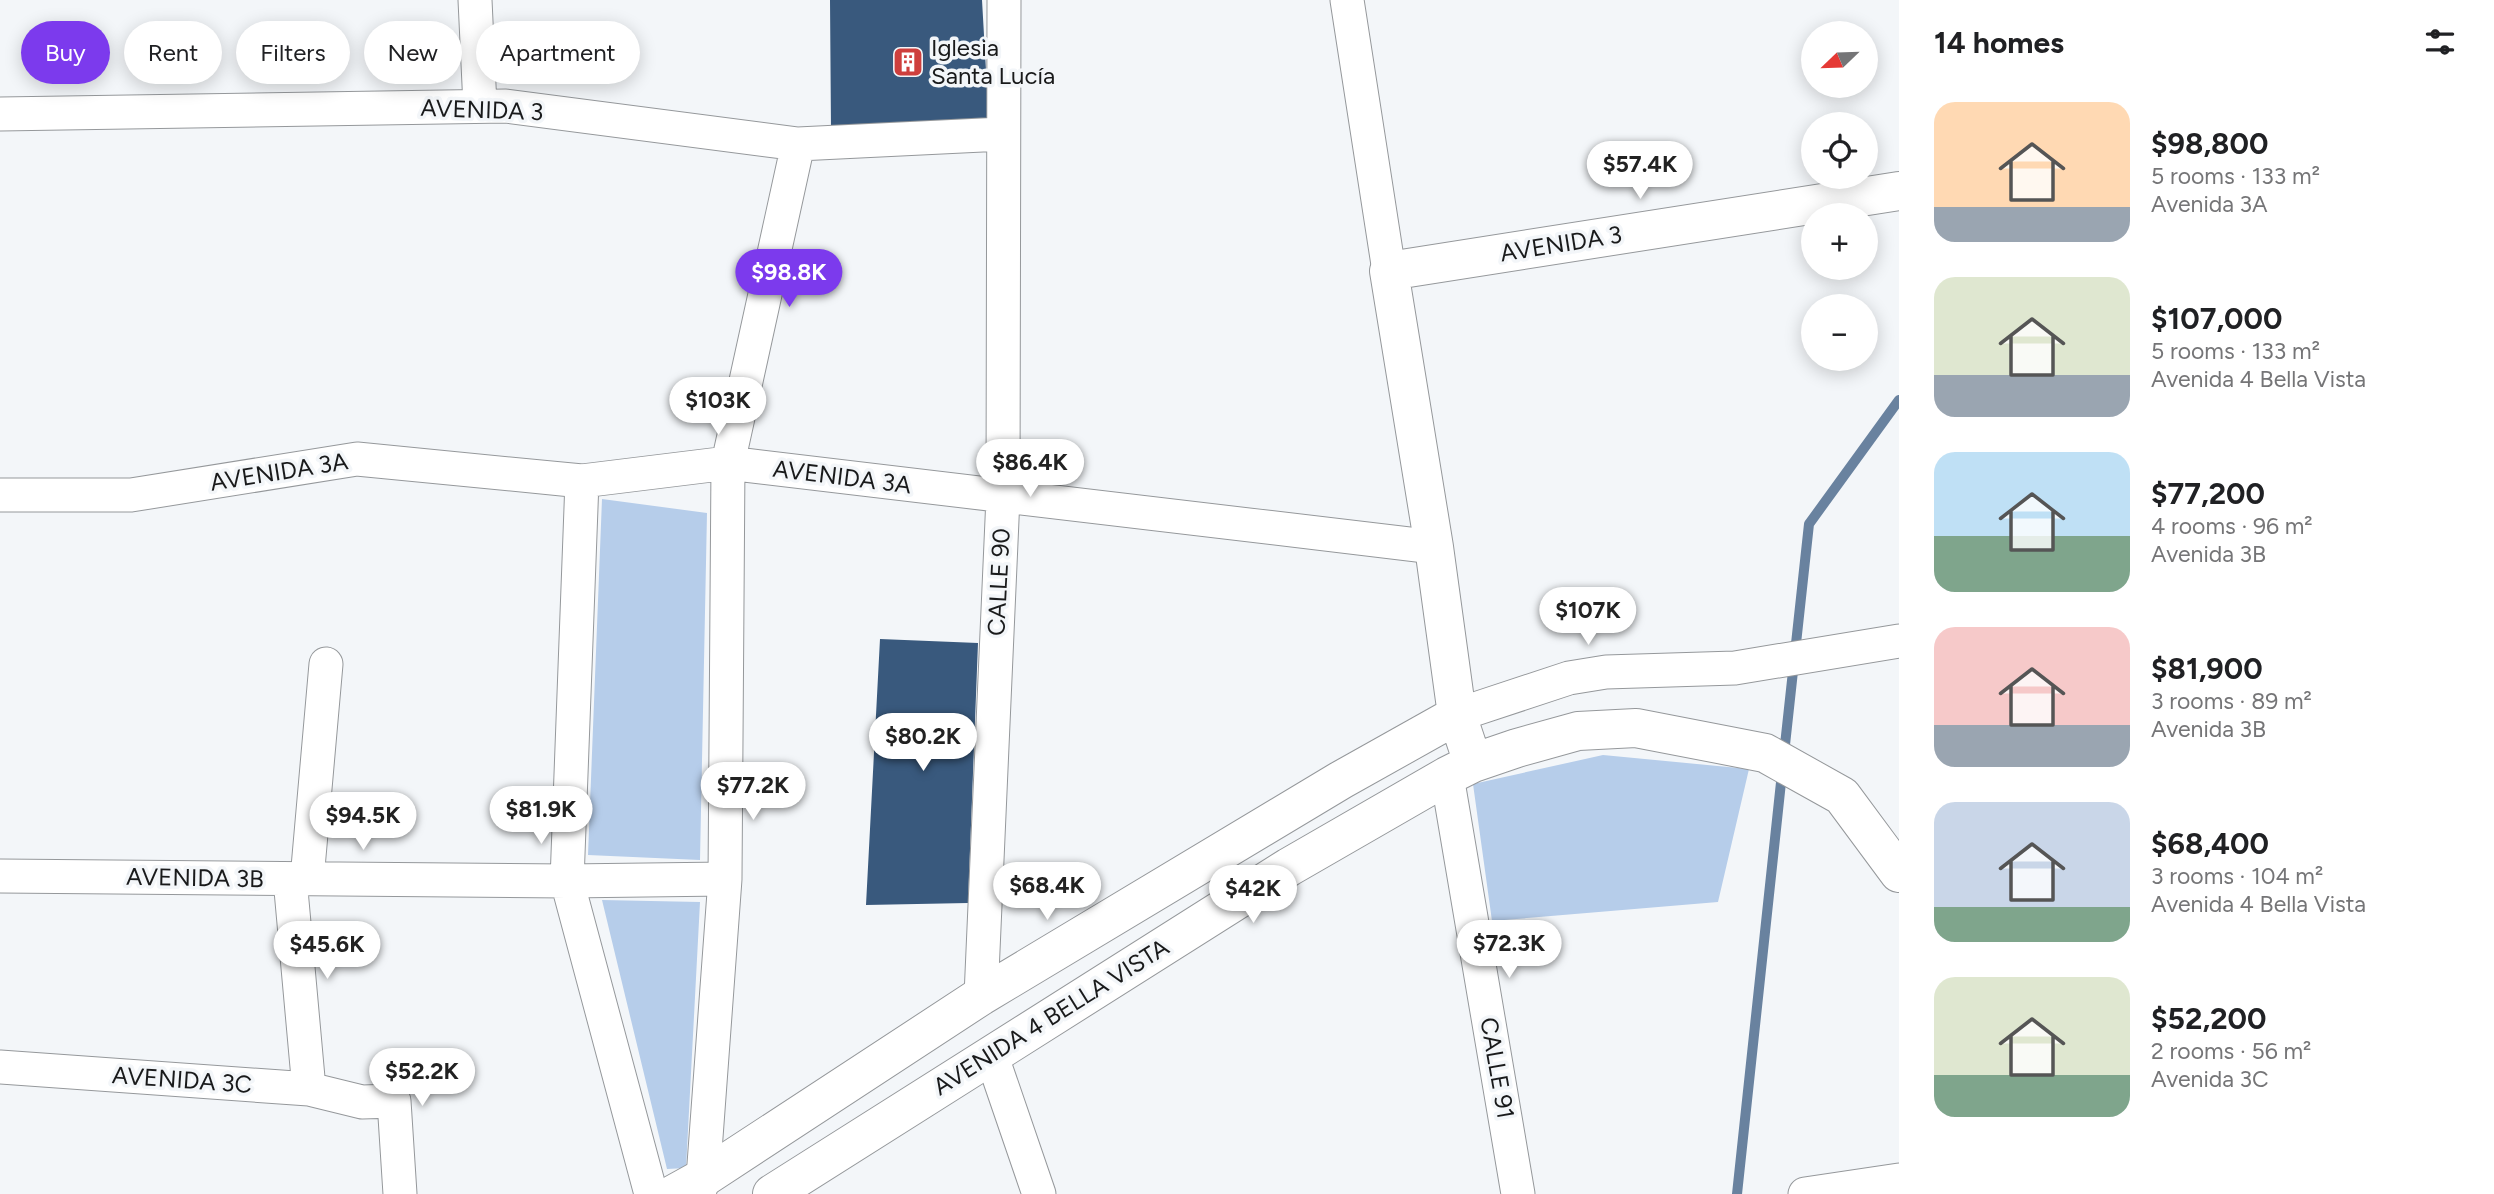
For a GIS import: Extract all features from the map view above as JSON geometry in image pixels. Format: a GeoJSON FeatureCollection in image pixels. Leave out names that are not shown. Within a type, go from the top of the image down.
{"type":"FeatureCollection","features":[{"type":"Feature","properties":{"kind":"street"},"geometry":{"type":"LineString","coordinates":[[475,0],[480,106]]}},
{"type":"Feature","properties":{"kind":"street","name":"CALLE 90"},"geometry":{"type":"LineString","coordinates":[[981,996],[1003,497],[1004,0]]}},
{"type":"Feature","properties":{"kind":"street"},"geometry":{"type":"LineString","coordinates":[[1347,0],[1434,547],[1457,715],[1460,769]]}},
{"type":"Feature","properties":{"kind":"street","name":"AVENIDA 3"},"geometry":{"type":"LineString","coordinates":[[0,114],[506,106],[798,144],[1003,134]]}},
{"type":"Feature","properties":{"kind":"street"},"geometry":{"type":"LineString","coordinates":[[692,1189],[725,879],[728,463],[798,144]]}},
{"type":"Feature","properties":{"kind":"street","name":"AVENIDA 3"},"geometry":{"type":"LineString","coordinates":[[1390,271],[1899,191]]}},
{"type":"Feature","properties":{"kind":"street","name":"AVENIDA 3A"},"geometry":{"type":"LineString","coordinates":[[0,495],[131,495],[357,459],[582,481],[728,463],[1434,547]]}},
{"type":"Feature","properties":{"kind":"street"},"geometry":{"type":"LineString","coordinates":[[582,481],[567,881],[651,1194]]}},
{"type":"Feature","properties":{"kind":"street"},"geometry":{"type":"LineString","coordinates":[[692,1189],[981,996],[1340,780],[1457,715],[1569,678],[1606,672],[1735,668],[1899,642]]}},
{"type":"Feature","properties":{"kind":"street"},"geometry":{"type":"LineString","coordinates":[[309,1089],[299,879],[326,664]]}},
{"type":"Feature","properties":{"kind":"street","name":"AVENIDA 4 BELLA VISTA"},"geometry":{"type":"LineString","coordinates":[[772,1194],[1289,867],[1460,769],[1517,748],[1578,731],[1636,728],[1765,753],[1842,796],[1899,873]]}},
{"type":"Feature","properties":{"kind":"street","name":"CALLE 91"},"geometry":{"type":"LineString","coordinates":[[1460,769],[1518,1194]]}},
{"type":"Feature","properties":{"kind":"street","name":"AVENIDA 3B"},"geometry":{"type":"LineString","coordinates":[[0,876],[567,881],[725,879]]}},
{"type":"Feature","properties":{"kind":"street"},"geometry":{"type":"LineString","coordinates":[[991,1054],[1039,1194]]}},
{"type":"Feature","properties":{"kind":"street","name":"AVENIDA 3C"},"geometry":{"type":"LineString","coordinates":[[0,1067],[309,1089],[362,1102],[394,1101],[400,1194]]}},
{"type":"Feature","properties":{"kind":"street"},"geometry":{"type":"LineString","coordinates":[[1805,1194],[1899,1180]]}},
{"type":"Feature","properties":{"kind":"shaded area"},"geometry":{"type":"Polygon","coordinates":[[[602,499],[707,513],[700,860],[588,855],[602,499]]]}},
{"type":"Feature","properties":{"kind":"shaded area"},"geometry":{"type":"Polygon","coordinates":[[[1603,755],[1749,769],[1718,902],[1492,921],[1473,784],[1603,755]]]}},
{"type":"Feature","properties":{"kind":"shaded area"},"geometry":{"type":"Polygon","coordinates":[[[602,900],[700,902],[686,1168],[667,1169],[602,900]]]}},
{"type":"Feature","properties":{"kind":"building","name":"Iglesia Santa Lucía"},"geometry":{"type":"Polygon","coordinates":[[[830,0],[982,0],[989,123],[831,130],[830,0]]]}},
{"type":"Feature","properties":{"kind":"building"},"geometry":{"type":"Polygon","coordinates":[[[880,639],[978,643],[968,903],[866,905],[880,639]]]}},
{"type":"Feature","properties":{"kind":"waterway"},"geometry":{"type":"LineString","coordinates":[[1784,754],[1809,524],[1899,400]]}},
{"type":"Feature","properties":{"kind":"waterway"},"geometry":{"type":"LineString","coordinates":[[1737,1194],[1782,773]]}},
{"type":"Feature","properties":{"kind":"place","name":"Iglesia Santa Lucía"},"geometry":{"type":"Point","coordinates":[908,62]}}]}
